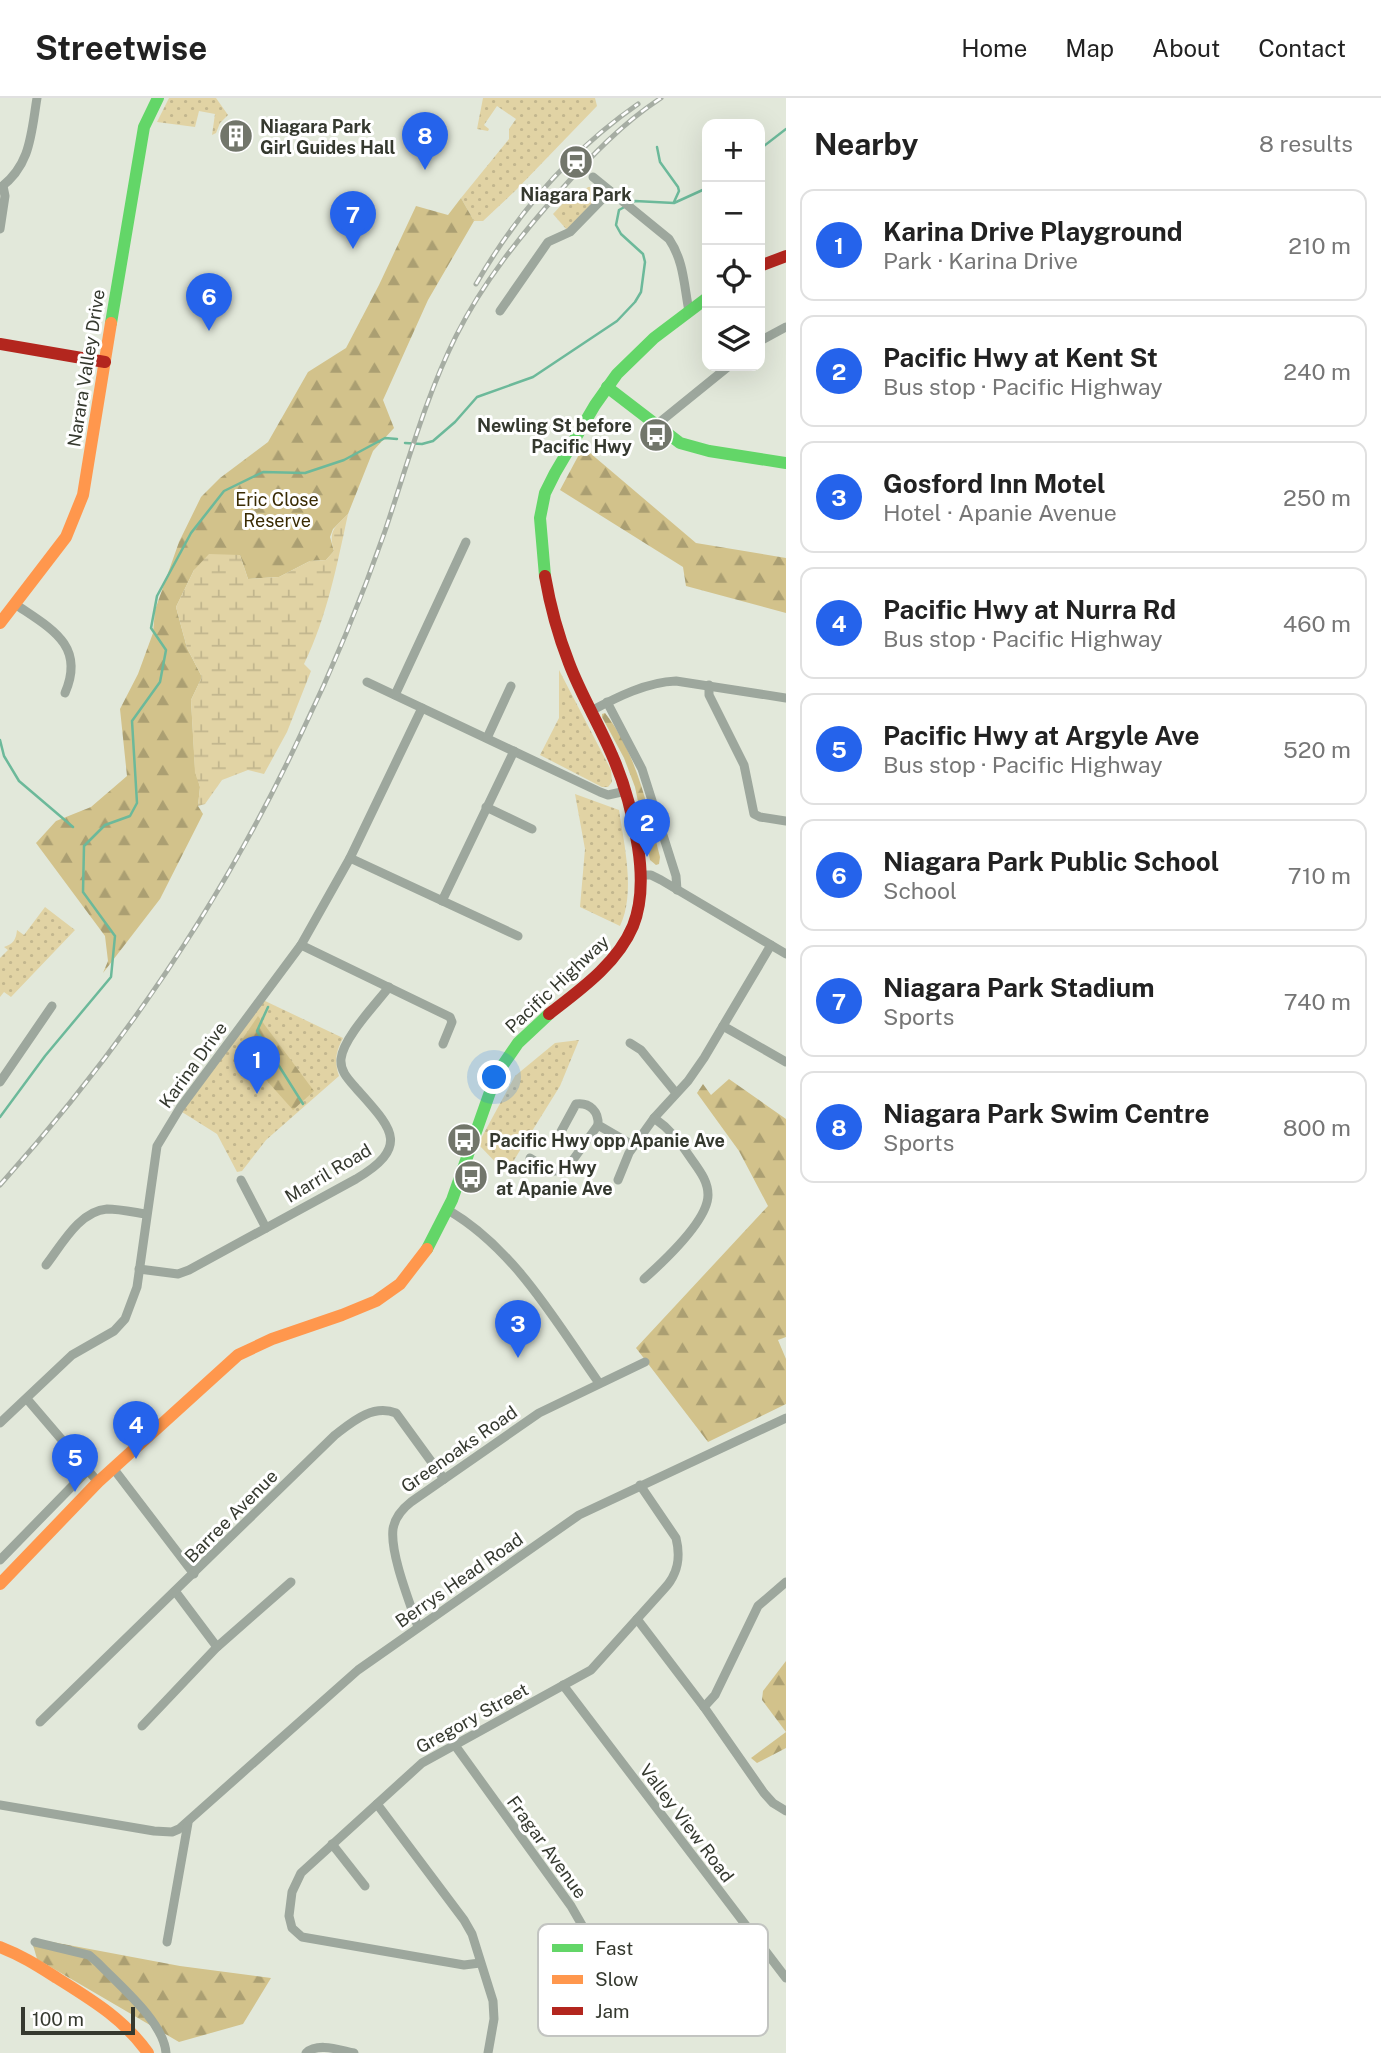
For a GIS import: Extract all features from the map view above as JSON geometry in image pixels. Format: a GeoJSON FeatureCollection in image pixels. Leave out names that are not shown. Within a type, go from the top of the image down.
{"type":"FeatureCollection","features":[{"type":"Feature","properties":{"kind":"main road","name":"Narara Valley Drive"},"geometry":{"type":"LineString","coordinates":[[0,624],[56,552],[78,511],[85,487],[140,142],[158,98]]}},
{"type":"Feature","properties":{"kind":"main road"},"geometry":{"type":"LineString","coordinates":[[765,264],[786,256]]}},
{"type":"Feature","properties":{"kind":"main road","name":"Pacific Highway"},"geometry":{"type":"LineString","coordinates":[[0,1584],[97,1482],[238,1355],[279,1335],[364,1307],[390,1293],[406,1277],[448,1210],[496,1075],[525,1035],[611,960],[633,929],[640,904],[641,875],[626,791],[612,753],[568,662],[555,622],[543,554],[541,513],[543,500],[553,477],[607,387],[635,355],[702,302]]}},
{"type":"Feature","properties":{"kind":"main road"},"geometry":{"type":"LineString","coordinates":[[0,344],[105,362]]}},
{"type":"Feature","properties":{"kind":"main road"},"geometry":{"type":"LineString","coordinates":[[607,387],[671,438],[689,447],[786,463]]}},
{"type":"Feature","properties":{"kind":"main road"},"geometry":{"type":"LineString","coordinates":[[0,1947],[24,1957],[105,2007],[127,2026],[148,2053]]}},
{"type":"Feature","properties":{"kind":"street"},"geometry":{"type":"LineString","coordinates":[[0,229],[5,196],[1,187],[18,173],[24,163],[37,98]]}},
{"type":"Feature","properties":{"kind":"street"},"geometry":{"type":"LineString","coordinates":[[593,177],[660,229],[677,251],[689,311]]}},
{"type":"Feature","properties":{"kind":"street"},"geometry":{"type":"LineString","coordinates":[[500,311],[548,242],[570,232],[610,191]]}},
{"type":"Feature","properties":{"kind":"street"},"geometry":{"type":"LineString","coordinates":[[765,338],[786,327]]}},
{"type":"Feature","properties":{"kind":"street"},"geometry":{"type":"LineString","coordinates":[[655,426],[723,371]]}},
{"type":"Feature","properties":{"kind":"street"},"geometry":{"type":"LineString","coordinates":[[395,695],[466,542]]}},
{"type":"Feature","properties":{"kind":"street"},"geometry":{"type":"LineString","coordinates":[[15,604],[65,642],[72,657],[70,683],[65,692]]}},
{"type":"Feature","properties":{"kind":"street"},"geometry":{"type":"LineString","coordinates":[[591,711],[607,702],[664,681],[709,685],[786,698]]}},
{"type":"Feature","properties":{"kind":"street"},"geometry":{"type":"LineString","coordinates":[[367,682],[600,792],[608,795],[626,791]]}},
{"type":"Feature","properties":{"kind":"street"},"geometry":{"type":"LineString","coordinates":[[709,685],[709,695],[744,765],[754,814],[786,821]]}},
{"type":"Feature","properties":{"kind":"street"},"geometry":{"type":"LineString","coordinates":[[487,738],[512,686]]}},
{"type":"Feature","properties":{"kind":"street"},"geometry":{"type":"LineString","coordinates":[[607,702],[648,784],[676,876],[677,890]]}},
{"type":"Feature","properties":{"kind":"street","name":"Karina Drive"},"geometry":{"type":"LineString","coordinates":[[0,1423],[72,1355],[114,1331],[125,1320],[132,1304],[139,1269],[157,1146],[167,1127],[301,945],[350,858],[422,708]]}},
{"type":"Feature","properties":{"kind":"street"},"geometry":{"type":"LineString","coordinates":[[442,901],[514,751]]}},
{"type":"Feature","properties":{"kind":"street"},"geometry":{"type":"LineString","coordinates":[[486,807],[532,829]]}},
{"type":"Feature","properties":{"kind":"street"},"geometry":{"type":"LineString","coordinates":[[350,858],[518,936]]}},
{"type":"Feature","properties":{"kind":"street"},"geometry":{"type":"LineString","coordinates":[[641,875],[651,875],[786,954]]}},
{"type":"Feature","properties":{"kind":"street"},"geometry":{"type":"LineString","coordinates":[[301,945],[450,1017],[452,1022],[443,1044]]}},
{"type":"Feature","properties":{"kind":"street"},"geometry":{"type":"LineString","coordinates":[[618,1180],[634,1146],[654,1118],[688,1081],[771,945]]}},
{"type":"Feature","properties":{"kind":"street","name":"Marril Road"},"geometry":{"type":"LineString","coordinates":[[139,1269],[183,1273],[356,1179],[382,1162],[391,1147],[391,1140],[381,1117],[343,1072],[342,1053],[347,1042],[389,987]]}},
{"type":"Feature","properties":{"kind":"street"},"geometry":{"type":"LineString","coordinates":[[0,1082],[52,1006]]}},
{"type":"Feature","properties":{"kind":"street"},"geometry":{"type":"LineString","coordinates":[[723,1026],[786,1062]]}},
{"type":"Feature","properties":{"kind":"street"},"geometry":{"type":"LineString","coordinates":[[630,1043],[641,1050],[676,1093]]}},
{"type":"Feature","properties":{"kind":"street"},"geometry":{"type":"LineString","coordinates":[[530,1158],[551,1171],[565,1171],[598,1125],[598,1114],[579,1103],[574,1107],[557,1139]]}},
{"type":"Feature","properties":{"kind":"street"},"geometry":{"type":"LineString","coordinates":[[643,1279],[663,1262],[704,1213],[708,1196],[704,1177],[673,1132],[654,1118]]}},
{"type":"Feature","properties":{"kind":"street"},"geometry":{"type":"LineString","coordinates":[[598,1125],[634,1146]]}},
{"type":"Feature","properties":{"kind":"street"},"geometry":{"type":"LineString","coordinates":[[241,1180],[266,1228]]}},
{"type":"Feature","properties":{"kind":"street"},"geometry":{"type":"LineString","coordinates":[[46,1265],[81,1221],[92,1213],[108,1209],[146,1214]]}},
{"type":"Feature","properties":{"kind":"street"},"geometry":{"type":"LineString","coordinates":[[448,1210],[500,1249],[600,1383]]}},
{"type":"Feature","properties":{"kind":"street","name":"Greenoaks Road"},"geometry":{"type":"LineString","coordinates":[[418,1628],[395,1552],[393,1526],[406,1506],[530,1418],[645,1362]]}},
{"type":"Feature","properties":{"kind":"street"},"geometry":{"type":"LineString","coordinates":[[27,1399],[97,1482]]}},
{"type":"Feature","properties":{"kind":"street","name":"Barree Avenue"},"geometry":{"type":"LineString","coordinates":[[40,1722],[334,1436],[352,1422],[380,1409],[396,1413],[444,1479]]}},
{"type":"Feature","properties":{"kind":"street","name":"Berrys Head Road"},"geometry":{"type":"LineString","coordinates":[[0,1805],[154,1832],[172,1832],[188,1824],[358,1670],[579,1515],[786,1418]]}},
{"type":"Feature","properties":{"kind":"street"},"geometry":{"type":"LineString","coordinates":[[113,1468],[194,1574]]}},
{"type":"Feature","properties":{"kind":"street"},"geometry":{"type":"LineString","coordinates":[[0,1560],[88,1470]]}},
{"type":"Feature","properties":{"kind":"street","name":"Gregory Street"},"geometry":{"type":"LineString","coordinates":[[480,1963],[464,1965],[308,1939],[296,1933],[289,1916],[296,1881],[301,1873],[422,1763],[591,1670],[670,1582],[679,1556],[676,1538],[640,1485]]}},
{"type":"Feature","properties":{"kind":"street"},"geometry":{"type":"LineString","coordinates":[[142,1726],[217,1647],[291,1582]]}},
{"type":"Feature","properties":{"kind":"street"},"geometry":{"type":"LineString","coordinates":[[704,1707],[715,1695],[758,1606],[786,1582]]}},
{"type":"Feature","properties":{"kind":"street"},"geometry":{"type":"LineString","coordinates":[[175,1591],[217,1647]]}},
{"type":"Feature","properties":{"kind":"street"},"geometry":{"type":"LineString","coordinates":[[637,1619],[704,1707],[764,1793],[786,1811]]}},
{"type":"Feature","properties":{"kind":"street","name":"Valley View Road"},"geometry":{"type":"LineString","coordinates":[[563,1685],[742,1924]]}},
{"type":"Feature","properties":{"kind":"street","name":"Fragar Avenue"},"geometry":{"type":"LineString","coordinates":[[454,1744],[581,1924]]}},
{"type":"Feature","properties":{"kind":"street"},"geometry":{"type":"LineString","coordinates":[[377,1804],[468,1926],[494,2010],[488,2053]]}},
{"type":"Feature","properties":{"kind":"street"},"geometry":{"type":"LineString","coordinates":[[167,1942],[188,1824]]}},
{"type":"Feature","properties":{"kind":"street"},"geometry":{"type":"LineString","coordinates":[[332,1844],[365,1886]]}},
{"type":"Feature","properties":{"kind":"street"},"geometry":{"type":"LineString","coordinates":[[35,1942],[89,1955],[155,2024],[166,2043],[166,2053]]}},
{"type":"Feature","properties":{"kind":"street","name":"Valley View Road"},"geometry":{"type":"LineString","coordinates":[[768,1956],[786,1978]]}},
{"type":"Feature","properties":{"kind":"street"},"geometry":{"type":"LineString","coordinates":[[306,2053],[315,2047],[354,2053]]}},
{"type":"Feature","properties":{"kind":"green space"},"geometry":{"type":"Polygon","coordinates":[[[169,98],[216,98],[228,115],[212,135],[215,114],[199,111],[195,127],[157,122],[169,98]]]}},
{"type":"Feature","properties":{"kind":"green space"},"geometry":{"type":"Polygon","coordinates":[[[483,98],[595,98],[597,106],[483,221],[474,221],[461,198],[509,139],[509,129],[516,119],[497,106],[484,125],[488,131],[477,129],[483,98]]]}},
{"type":"Feature","properties":{"kind":"green space"},"geometry":{"type":"Polygon","coordinates":[[[588,187],[595,187],[602,193],[567,230],[553,214],[567,199],[572,203],[588,187]]]}},
{"type":"Feature","properties":{"kind":"green space","name":"Eric Close Reserve"},"geometry":{"type":"Polygon","coordinates":[[[461,198],[474,221],[428,300],[383,400],[394,428],[373,451],[348,514],[333,529],[330,537],[334,551],[326,560],[310,561],[279,577],[248,579],[240,555],[194,570],[176,607],[187,648],[202,677],[191,700],[195,768],[200,787],[198,806],[203,814],[160,899],[103,973],[108,961],[105,936],[36,843],[56,821],[91,807],[127,776],[120,709],[138,674],[153,633],[155,610],[179,542],[201,497],[220,478],[268,442],[308,372],[346,348],[416,206],[448,215],[461,198]]]}},
{"type":"Feature","properties":{"kind":"green space"},"geometry":{"type":"Polygon","coordinates":[[[583,447],[696,543],[786,558],[786,613],[686,586],[683,567],[560,490],[583,447]]]}},
{"type":"Feature","properties":{"kind":"green space"},"geometry":{"type":"Polygon","coordinates":[[[348,514],[325,609],[304,664],[311,671],[287,732],[264,774],[248,770],[222,780],[205,804],[198,806],[200,787],[195,773],[191,700],[202,677],[187,648],[176,607],[194,570],[209,554],[240,555],[248,579],[279,577],[310,561],[326,560],[334,551],[332,534],[348,514]]]}},
{"type":"Feature","properties":{"kind":"green space"},"geometry":{"type":"Polygon","coordinates":[[[559,670],[611,770],[612,782],[608,787],[602,787],[540,755],[559,718],[559,670]]]}},
{"type":"Feature","properties":{"kind":"green space"},"geometry":{"type":"Polygon","coordinates":[[[605,713],[625,746],[640,782],[660,857],[659,864],[656,865],[650,860],[635,787],[624,758],[602,717],[605,713]]]}},
{"type":"Feature","properties":{"kind":"green space"},"geometry":{"type":"Polygon","coordinates":[[[575,794],[619,810],[628,884],[625,913],[620,926],[580,907],[585,849],[575,794]]]}},
{"type":"Feature","properties":{"kind":"green space"},"geometry":{"type":"Polygon","coordinates":[[[45,907],[75,930],[11,997],[4,992],[0,997],[0,958],[8,950],[4,947],[14,941],[17,930],[24,935],[45,907]]]}},
{"type":"Feature","properties":{"kind":"green space"},"geometry":{"type":"Polygon","coordinates":[[[263,1000],[343,1038],[336,1056],[339,1076],[266,1140],[242,1171],[237,1172],[217,1134],[182,1112],[263,1000]]]}},
{"type":"Feature","properties":{"kind":"green space"},"geometry":{"type":"Polygon","coordinates":[[[258,1016],[314,1091],[293,1110],[237,1047],[258,1016]]]}},
{"type":"Feature","properties":{"kind":"green space"},"geometry":{"type":"Polygon","coordinates":[[[579,1040],[560,1086],[506,1173],[478,1144],[515,1076],[555,1043],[579,1040]]]}},
{"type":"Feature","properties":{"kind":"green space"},"geometry":{"type":"Polygon","coordinates":[[[729,1079],[786,1119],[786,1337],[778,1340],[786,1359],[786,1404],[708,1442],[636,1348],[768,1206],[739,1151],[697,1093],[703,1084],[711,1095],[729,1079]]]}},
{"type":"Feature","properties":{"kind":"green space"},"geometry":{"type":"Polygon","coordinates":[[[786,1661],[786,1732],[762,1700],[763,1691],[786,1661]]]}},
{"type":"Feature","properties":{"kind":"green space"},"geometry":{"type":"Polygon","coordinates":[[[786,1732],[786,1748],[757,1763],[751,1758],[786,1732]]]}},
{"type":"Feature","properties":{"kind":"green space"},"geometry":{"type":"Polygon","coordinates":[[[47,1941],[180,1966],[271,1978],[243,2024],[179,2042],[37,1959],[33,1945],[47,1941]]]}},
{"type":"Feature","properties":{"kind":"waterway"},"geometry":{"type":"LineString","coordinates":[[765,145],[786,129]]}},
{"type":"Feature","properties":{"kind":"waterway"},"geometry":{"type":"LineString","coordinates":[[657,147],[660,162],[678,187],[674,202]]}},
{"type":"Feature","properties":{"kind":"waterway"},"geometry":{"type":"LineString","coordinates":[[405,443],[422,444],[433,441],[455,422],[477,397],[533,377],[617,321],[641,292],[645,262],[643,254],[621,234],[616,225],[619,210],[635,201],[674,203],[702,190]]}},
{"type":"Feature","properties":{"kind":"waterway"},"geometry":{"type":"LineString","coordinates":[[0,1117],[45,1056],[111,977],[115,936],[83,892],[84,846],[105,825],[130,816],[137,803],[132,721],[160,682],[166,650],[151,628],[157,596],[191,533],[224,491],[263,472],[305,473],[344,460],[385,438],[397,439]]}},
{"type":"Feature","properties":{"kind":"waterway"},"geometry":{"type":"LineString","coordinates":[[0,740],[4,756],[19,781],[73,827]]}},
{"type":"Feature","properties":{"kind":"waterway"},"geometry":{"type":"LineString","coordinates":[[268,1007],[257,1031],[303,1104]]}},
{"type":"Feature","properties":{"kind":"railway"},"geometry":{"type":"LineString","coordinates":[[0,1185],[45,1133],[129,1026],[239,855],[313,709],[346,634],[385,531],[435,383],[456,336],[478,297],[517,242],[572,177],[621,129],[661,98]]}},
{"type":"Feature","properties":{"kind":"railway"},"geometry":{"type":"LineString","coordinates":[[476,284],[509,232],[547,185],[589,142],[638,104]]}},
{"type":"Feature","properties":{"kind":"traffic: fast"},"geometry":{"type":"LineString","coordinates":[[111,323],[144,127],[158,98]]}},
{"type":"Feature","properties":{"kind":"traffic: fast"},"geometry":{"type":"LineString","coordinates":[[545,576],[540,518],[545,493],[555,473],[595,405],[617,374],[654,338],[702,302]]}},
{"type":"Feature","properties":{"kind":"traffic: fast"},"geometry":{"type":"LineString","coordinates":[[607,387],[680,443],[709,451],[786,463]]}},
{"type":"Feature","properties":{"kind":"traffic: fast"},"geometry":{"type":"LineString","coordinates":[[427,1249],[452,1200],[496,1075],[518,1043],[549,1014]]}},
{"type":"Feature","properties":{"kind":"traffic: slow"},"geometry":{"type":"LineString","coordinates":[[0,623],[66,537],[83,495],[111,323]]}},
{"type":"Feature","properties":{"kind":"traffic: slow"},"geometry":{"type":"LineString","coordinates":[[0,1584],[98,1482],[238,1355],[272,1339],[376,1301],[400,1284],[427,1249]]}},
{"type":"Feature","properties":{"kind":"traffic: slow"},"geometry":{"type":"LineString","coordinates":[[0,1947],[36,1965],[95,2002],[129,2030],[148,2053]]}},
{"type":"Feature","properties":{"kind":"traffic: jam"},"geometry":{"type":"LineString","coordinates":[[765,264],[786,256]]}},
{"type":"Feature","properties":{"kind":"traffic: jam"},"geometry":{"type":"LineString","coordinates":[[0,344],[105,362]]}},
{"type":"Feature","properties":{"kind":"traffic: jam"},"geometry":{"type":"LineString","coordinates":[[545,576],[565,652],[625,788],[636,835],[641,877],[639,907],[626,940],[597,975],[549,1014]]}},
{"type":"Feature","properties":{"kind":"place","name":"Niagara Park Girl Guides Hall"},"geometry":{"type":"Point","coordinates":[236,136]}},
{"type":"Feature","properties":{"kind":"place","name":"Niagara Park"},"geometry":{"type":"Point","coordinates":[576,162]}},
{"type":"Feature","properties":{"kind":"place","name":"Niagara Park Swim Centre"},"geometry":{"type":"Point","coordinates":[425,170]}},
{"type":"Feature","properties":{"kind":"place","name":"Niagara Park Stadium"},"geometry":{"type":"Point","coordinates":[353,249]}},
{"type":"Feature","properties":{"kind":"place","name":"Niagara Park Public School"},"geometry":{"type":"Point","coordinates":[209,331]}},
{"type":"Feature","properties":{"kind":"place","name":"Newling St before Pacific Hwy"},"geometry":{"type":"Point","coordinates":[656,435]}},
{"type":"Feature","properties":{"kind":"place","name":"Pacific Hwy at Kent St"},"geometry":{"type":"Point","coordinates":[647,857]}},
{"type":"Feature","properties":{"kind":"place","name":"Karina Drive Playground"},"geometry":{"type":"Point","coordinates":[257,1094]}},
{"type":"Feature","properties":{"kind":"place","name":"Pacific Hwy opp Apanie Ave"},"geometry":{"type":"Point","coordinates":[464,1140]}},
{"type":"Feature","properties":{"kind":"place","name":"Pacific Hwy at Apanie Ave"},"geometry":{"type":"Point","coordinates":[471,1177]}},
{"type":"Feature","properties":{"kind":"place","name":"Gosford Inn Motel"},"geometry":{"type":"Point","coordinates":[518,1358]}},
{"type":"Feature","properties":{"kind":"place","name":"Pacific Hwy at Nurra Rd"},"geometry":{"type":"Point","coordinates":[136,1459]}},
{"type":"Feature","properties":{"kind":"place","name":"Pacific Hwy at Argyle Ave"},"geometry":{"type":"Point","coordinates":[75,1492]}}]}
